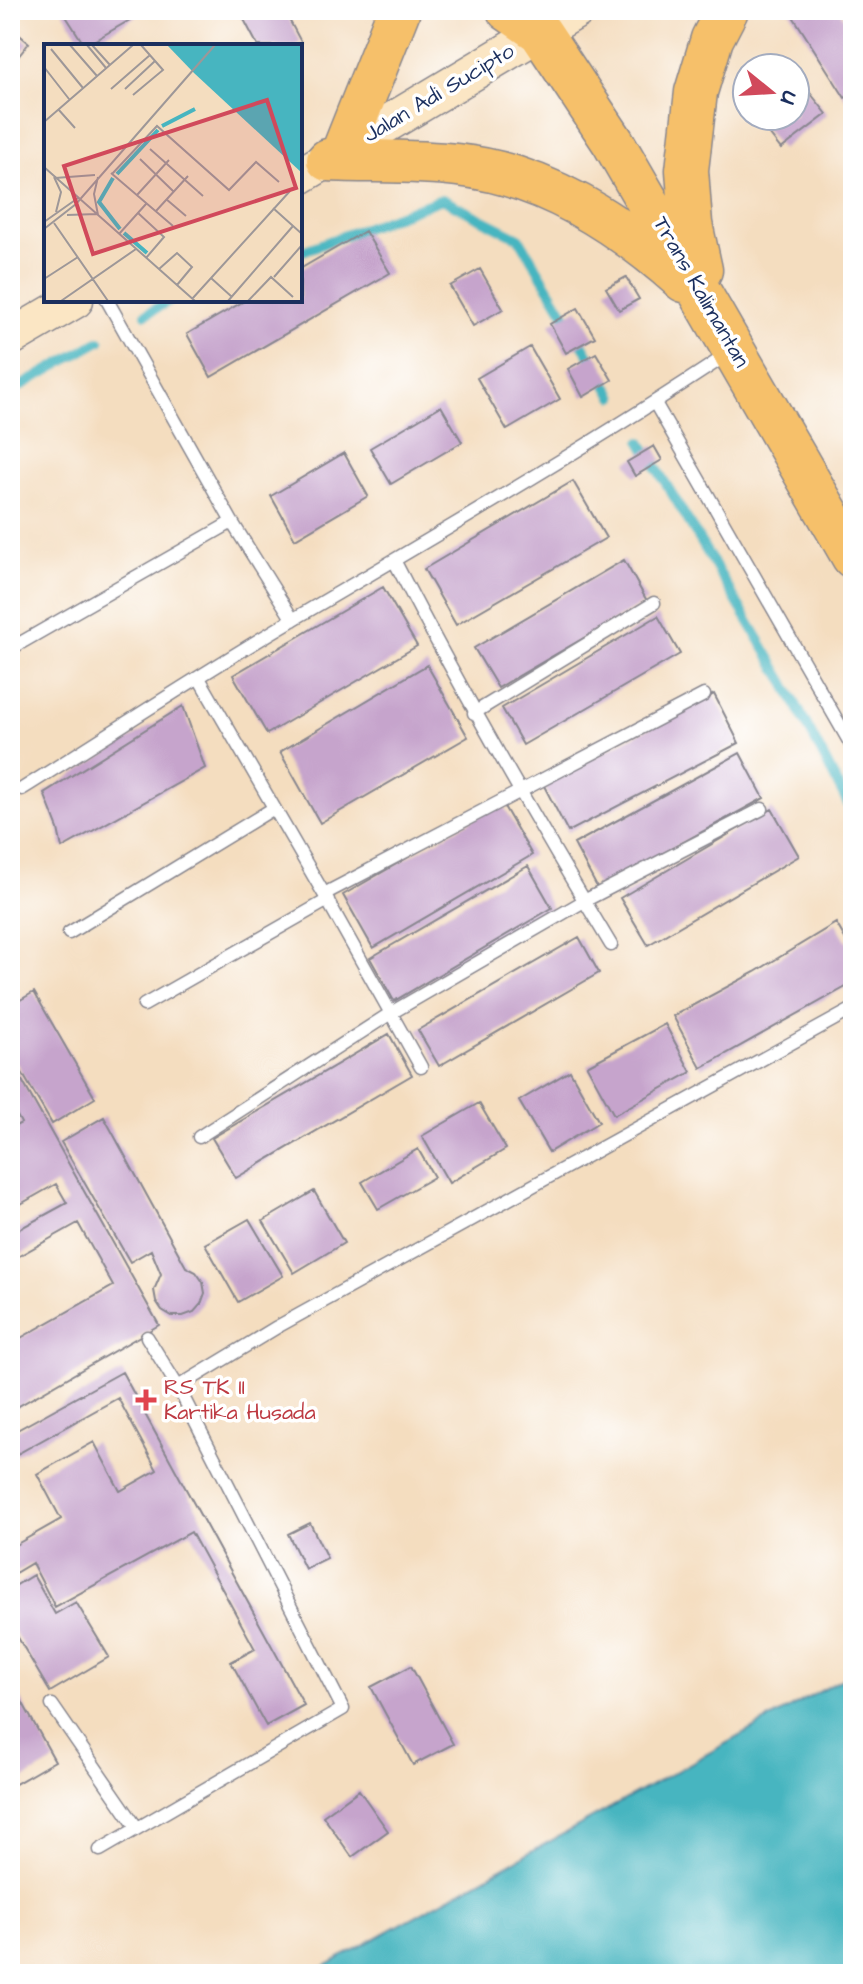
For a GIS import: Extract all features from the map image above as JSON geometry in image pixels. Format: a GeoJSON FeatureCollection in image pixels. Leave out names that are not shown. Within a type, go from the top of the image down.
{"type":"FeatureCollection","features":[{"type":"Feature","properties":{"kind":"highway"},"geometry":{"type":"LineString","coordinates":[[399,10],[324,162],[459,165],[528,181],[610,223],[652,253],[708,303]]}},
{"type":"Feature","properties":{"kind":"highway"},"geometry":{"type":"LineString","coordinates":[[708,303],[691,224],[687,170],[696,92],[712,39],[727,10]]}},
{"type":"Feature","properties":{"kind":"highway","name":"Trans Kalimantan"},"geometry":{"type":"LineString","coordinates":[[531,17],[613,142],[853,557]]}},
{"type":"Feature","properties":{"kind":"main road","name":"Jalan Adi Sucipto"},"geometry":{"type":"LineString","coordinates":[[324,162],[531,17],[577,10]]}},
{"type":"Feature","properties":{"kind":"main road"},"geometry":{"type":"LineString","coordinates":[[10,338],[72,302]]}},
{"type":"Feature","properties":{"kind":"lane"},"geometry":{"type":"LineString","coordinates":[[108,302],[232,522],[293,620]]}},
{"type":"Feature","properties":{"kind":"lane"},"geometry":{"type":"LineString","coordinates":[[22,789],[293,620],[395,562],[655,403],[734,349]]}},
{"type":"Feature","properties":{"kind":"lane"},"geometry":{"type":"LineString","coordinates":[[655,403],[853,748]]}},
{"type":"Feature","properties":{"kind":"lane"},"geometry":{"type":"LineString","coordinates":[[10,649],[232,522]]}},
{"type":"Feature","properties":{"kind":"lane"},"geometry":{"type":"LineString","coordinates":[[395,562],[474,713],[611,945]]}},
{"type":"Feature","properties":{"kind":"lane"},"geometry":{"type":"LineString","coordinates":[[474,713],[654,603]]}},
{"type":"Feature","properties":{"kind":"lane"},"geometry":{"type":"LineString","coordinates":[[199,678],[421,1067]]}},
{"type":"Feature","properties":{"kind":"lane"},"geometry":{"type":"LineString","coordinates":[[144,1005],[326,897],[518,791],[704,695]]}},
{"type":"Feature","properties":{"kind":"lane"},"geometry":{"type":"LineString","coordinates":[[69,933],[274,808]]}},
{"type":"Feature","properties":{"kind":"lane"},"geometry":{"type":"LineString","coordinates":[[199,1137],[391,1013],[584,901],[762,809]]}},
{"type":"Feature","properties":{"kind":"lane"},"geometry":{"type":"LineString","coordinates":[[178,1387],[277,1327],[853,1009]]}},
{"type":"Feature","properties":{"kind":"lane"},"geometry":{"type":"LineString","coordinates":[[100,1850],[343,1709],[178,1387],[147,1337]]}},
{"type":"Feature","properties":{"kind":"lane"},"geometry":{"type":"LineString","coordinates":[[52,1705],[137,1828]]}},
{"type":"Feature","properties":{"kind":"water"},"geometry":{"type":"Polygon","coordinates":[[[853,1673],[853,1974],[311,1974],[853,1673]]]}},
{"type":"Feature","properties":{"kind":"building"},"geometry":{"type":"Polygon","coordinates":[[[62,10],[147,10],[88,44],[84,44],[62,10]]]}},
{"type":"Feature","properties":{"kind":"building"},"geometry":{"type":"Polygon","coordinates":[[[239,10],[284,10],[301,42],[298,44],[257,44],[239,10]]]}},
{"type":"Feature","properties":{"kind":"building"},"geometry":{"type":"Polygon","coordinates":[[[789,10],[839,10],[853,32],[853,93],[845,98],[789,10]]]}},
{"type":"Feature","properties":{"kind":"building"},"geometry":{"type":"Polygon","coordinates":[[[10,27],[29,43],[10,67],[10,27]]]}},
{"type":"Feature","properties":{"kind":"building"},"geometry":{"type":"Polygon","coordinates":[[[811,94],[827,114],[811,126],[811,94]]]}},
{"type":"Feature","properties":{"kind":"building"},"geometry":{"type":"Polygon","coordinates":[[[768,132],[803,132],[781,149],[768,132]]]}},
{"type":"Feature","properties":{"kind":"building"},"geometry":{"type":"Polygon","coordinates":[[[365,231],[390,273],[211,377],[187,334],[243,302],[302,302],[302,268],[365,231]]]}},
{"type":"Feature","properties":{"kind":"building"},"geometry":{"type":"Polygon","coordinates":[[[480,269],[503,309],[473,326],[450,286],[480,269]]]}},
{"type":"Feature","properties":{"kind":"building"},"geometry":{"type":"Polygon","coordinates":[[[626,277],[639,299],[619,310],[606,288],[626,277]]]}},
{"type":"Feature","properties":{"kind":"building"},"geometry":{"type":"Polygon","coordinates":[[[578,308],[595,337],[566,353],[550,324],[578,308]]]}},
{"type":"Feature","properties":{"kind":"building"},"geometry":{"type":"Polygon","coordinates":[[[530,347],[560,399],[507,430],[477,378],[530,347]]]}},
{"type":"Feature","properties":{"kind":"building"},"geometry":{"type":"Polygon","coordinates":[[[596,353],[612,380],[583,397],[568,369],[596,353]]]}},
{"type":"Feature","properties":{"kind":"building"},"geometry":{"type":"Polygon","coordinates":[[[441,406],[462,442],[391,484],[370,448],[441,406]]]}},
{"type":"Feature","properties":{"kind":"building"},"geometry":{"type":"Polygon","coordinates":[[[654,446],[662,460],[635,476],[627,462],[654,446]]]}},
{"type":"Feature","properties":{"kind":"building"},"geometry":{"type":"Polygon","coordinates":[[[344,453],[368,496],[295,539],[271,496],[344,453]]]}},
{"type":"Feature","properties":{"kind":"building"},"geometry":{"type":"Polygon","coordinates":[[[573,481],[606,538],[456,625],[424,569],[573,481]]]}},
{"type":"Feature","properties":{"kind":"building"},"geometry":{"type":"Polygon","coordinates":[[[624,560],[647,601],[498,688],[474,648],[624,560]]]}},
{"type":"Feature","properties":{"kind":"building"},"geometry":{"type":"Polygon","coordinates":[[[383,587],[417,646],[267,734],[233,675],[383,587]]]}},
{"type":"Feature","properties":{"kind":"building"},"geometry":{"type":"Polygon","coordinates":[[[658,616],[680,654],[523,745],[502,708],[658,616]]]}},
{"type":"Feature","properties":{"kind":"building"},"geometry":{"type":"Polygon","coordinates":[[[427,665],[468,737],[320,823],[280,752],[427,665]]]}},
{"type":"Feature","properties":{"kind":"building"},"geometry":{"type":"Polygon","coordinates":[[[714,694],[739,743],[568,832],[543,784],[714,694]]]}},
{"type":"Feature","properties":{"kind":"building"},"geometry":{"type":"Polygon","coordinates":[[[183,706],[205,768],[62,848],[44,793],[183,706]]]}},
{"type":"Feature","properties":{"kind":"building"},"geometry":{"type":"Polygon","coordinates":[[[740,753],[764,798],[598,889],[574,844],[740,753]]]}},
{"type":"Feature","properties":{"kind":"building"},"geometry":{"type":"Polygon","coordinates":[[[502,803],[532,855],[373,948],[343,895],[502,803]]]}},
{"type":"Feature","properties":{"kind":"building"},"geometry":{"type":"Polygon","coordinates":[[[772,809],[799,856],[648,945],[620,898],[772,809]]]}},
{"type":"Feature","properties":{"kind":"building"},"geometry":{"type":"Polygon","coordinates":[[[528,866],[552,908],[394,1001],[370,958],[528,866]]]}},
{"type":"Feature","properties":{"kind":"building"},"geometry":{"type":"Polygon","coordinates":[[[836,923],[853,952],[853,983],[701,1068],[673,1016],[755,972],[836,923]]]}},
{"type":"Feature","properties":{"kind":"building"},"geometry":{"type":"Polygon","coordinates":[[[579,937],[599,973],[439,1066],[418,1030],[579,937]]]}},
{"type":"Feature","properties":{"kind":"building"},"geometry":{"type":"Polygon","coordinates":[[[34,992],[95,1098],[52,1124],[10,1052],[10,1006],[34,992]]]}},
{"type":"Feature","properties":{"kind":"building"},"geometry":{"type":"Polygon","coordinates":[[[665,1024],[691,1072],[614,1115],[587,1066],[665,1024]]]}},
{"type":"Feature","properties":{"kind":"building"},"geometry":{"type":"Polygon","coordinates":[[[389,1034],[412,1075],[236,1178],[212,1138],[389,1034]]]}},
{"type":"Feature","properties":{"kind":"building"},"geometry":{"type":"Polygon","coordinates":[[[10,1059],[159,1325],[10,1411],[10,1344],[113,1286],[78,1223],[10,1261],[10,1234],[67,1203],[56,1184],[10,1210],[10,1129],[21,1123],[10,1103],[10,1059]]]}},
{"type":"Feature","properties":{"kind":"building"},"geometry":{"type":"Polygon","coordinates":[[[570,1071],[599,1122],[549,1152],[519,1101],[570,1071]]]}},
{"type":"Feature","properties":{"kind":"building"},"geometry":{"type":"Polygon","coordinates":[[[479,1103],[506,1149],[449,1183],[422,1136],[479,1103]]]}},
{"type":"Feature","properties":{"kind":"building"},"geometry":{"type":"Polygon","coordinates":[[[104,1117],[186,1267],[196,1272],[203,1282],[205,1293],[194,1312],[172,1316],[162,1310],[154,1290],[161,1274],[151,1250],[130,1262],[61,1142],[104,1117]]]}},
{"type":"Feature","properties":{"kind":"building"},"geometry":{"type":"Polygon","coordinates":[[[418,1149],[434,1177],[378,1209],[362,1182],[418,1149]]]}},
{"type":"Feature","properties":{"kind":"building"},"geometry":{"type":"Polygon","coordinates":[[[314,1191],[344,1243],[294,1273],[263,1221],[314,1191]]]}},
{"type":"Feature","properties":{"kind":"building"},"geometry":{"type":"Polygon","coordinates":[[[249,1219],[283,1276],[238,1302],[205,1244],[249,1219]]]}},
{"type":"Feature","properties":{"kind":"building"},"geometry":{"type":"Polygon","coordinates":[[[122,1372],[304,1705],[266,1726],[231,1662],[255,1649],[191,1532],[55,1607],[32,1563],[10,1576],[10,1548],[61,1519],[37,1474],[94,1442],[120,1491],[157,1470],[118,1398],[10,1458],[10,1434],[122,1372]]]}},
{"type":"Feature","properties":{"kind":"building"},"geometry":{"type":"Polygon","coordinates":[[[310,1523],[327,1558],[305,1569],[288,1534],[310,1523]]]}},
{"type":"Feature","properties":{"kind":"building"},"geometry":{"type":"Polygon","coordinates":[[[33,1575],[55,1614],[76,1602],[109,1657],[50,1692],[10,1624],[10,1589],[33,1575]]]}},
{"type":"Feature","properties":{"kind":"building"},"geometry":{"type":"Polygon","coordinates":[[[411,1666],[453,1744],[413,1765],[371,1687],[411,1666]]]}},
{"type":"Feature","properties":{"kind":"building"},"geometry":{"type":"Polygon","coordinates":[[[10,1680],[55,1761],[10,1787],[10,1680]]]}},
{"type":"Feature","properties":{"kind":"building"},"geometry":{"type":"Polygon","coordinates":[[[359,1790],[388,1831],[352,1857],[323,1816],[359,1790]]]}},
{"type":"Feature","properties":{"kind":"waterway"},"geometry":{"type":"LineString","coordinates":[[302,251],[442,199],[519,238],[614,397]]}},
{"type":"Feature","properties":{"kind":"waterway"},"geometry":{"type":"LineString","coordinates":[[146,314],[167,302]]}},
{"type":"Feature","properties":{"kind":"waterway"},"geometry":{"type":"LineString","coordinates":[[10,392],[100,341]]}},
{"type":"Feature","properties":{"kind":"waterway"},"geometry":{"type":"LineString","coordinates":[[641,442],[784,681],[853,814]]}},
{"type":"Feature","properties":{"kind":"place","name":"RS TK II Kartika Husada"},"geometry":{"type":"Point","coordinates":[146,1400]}}]}
